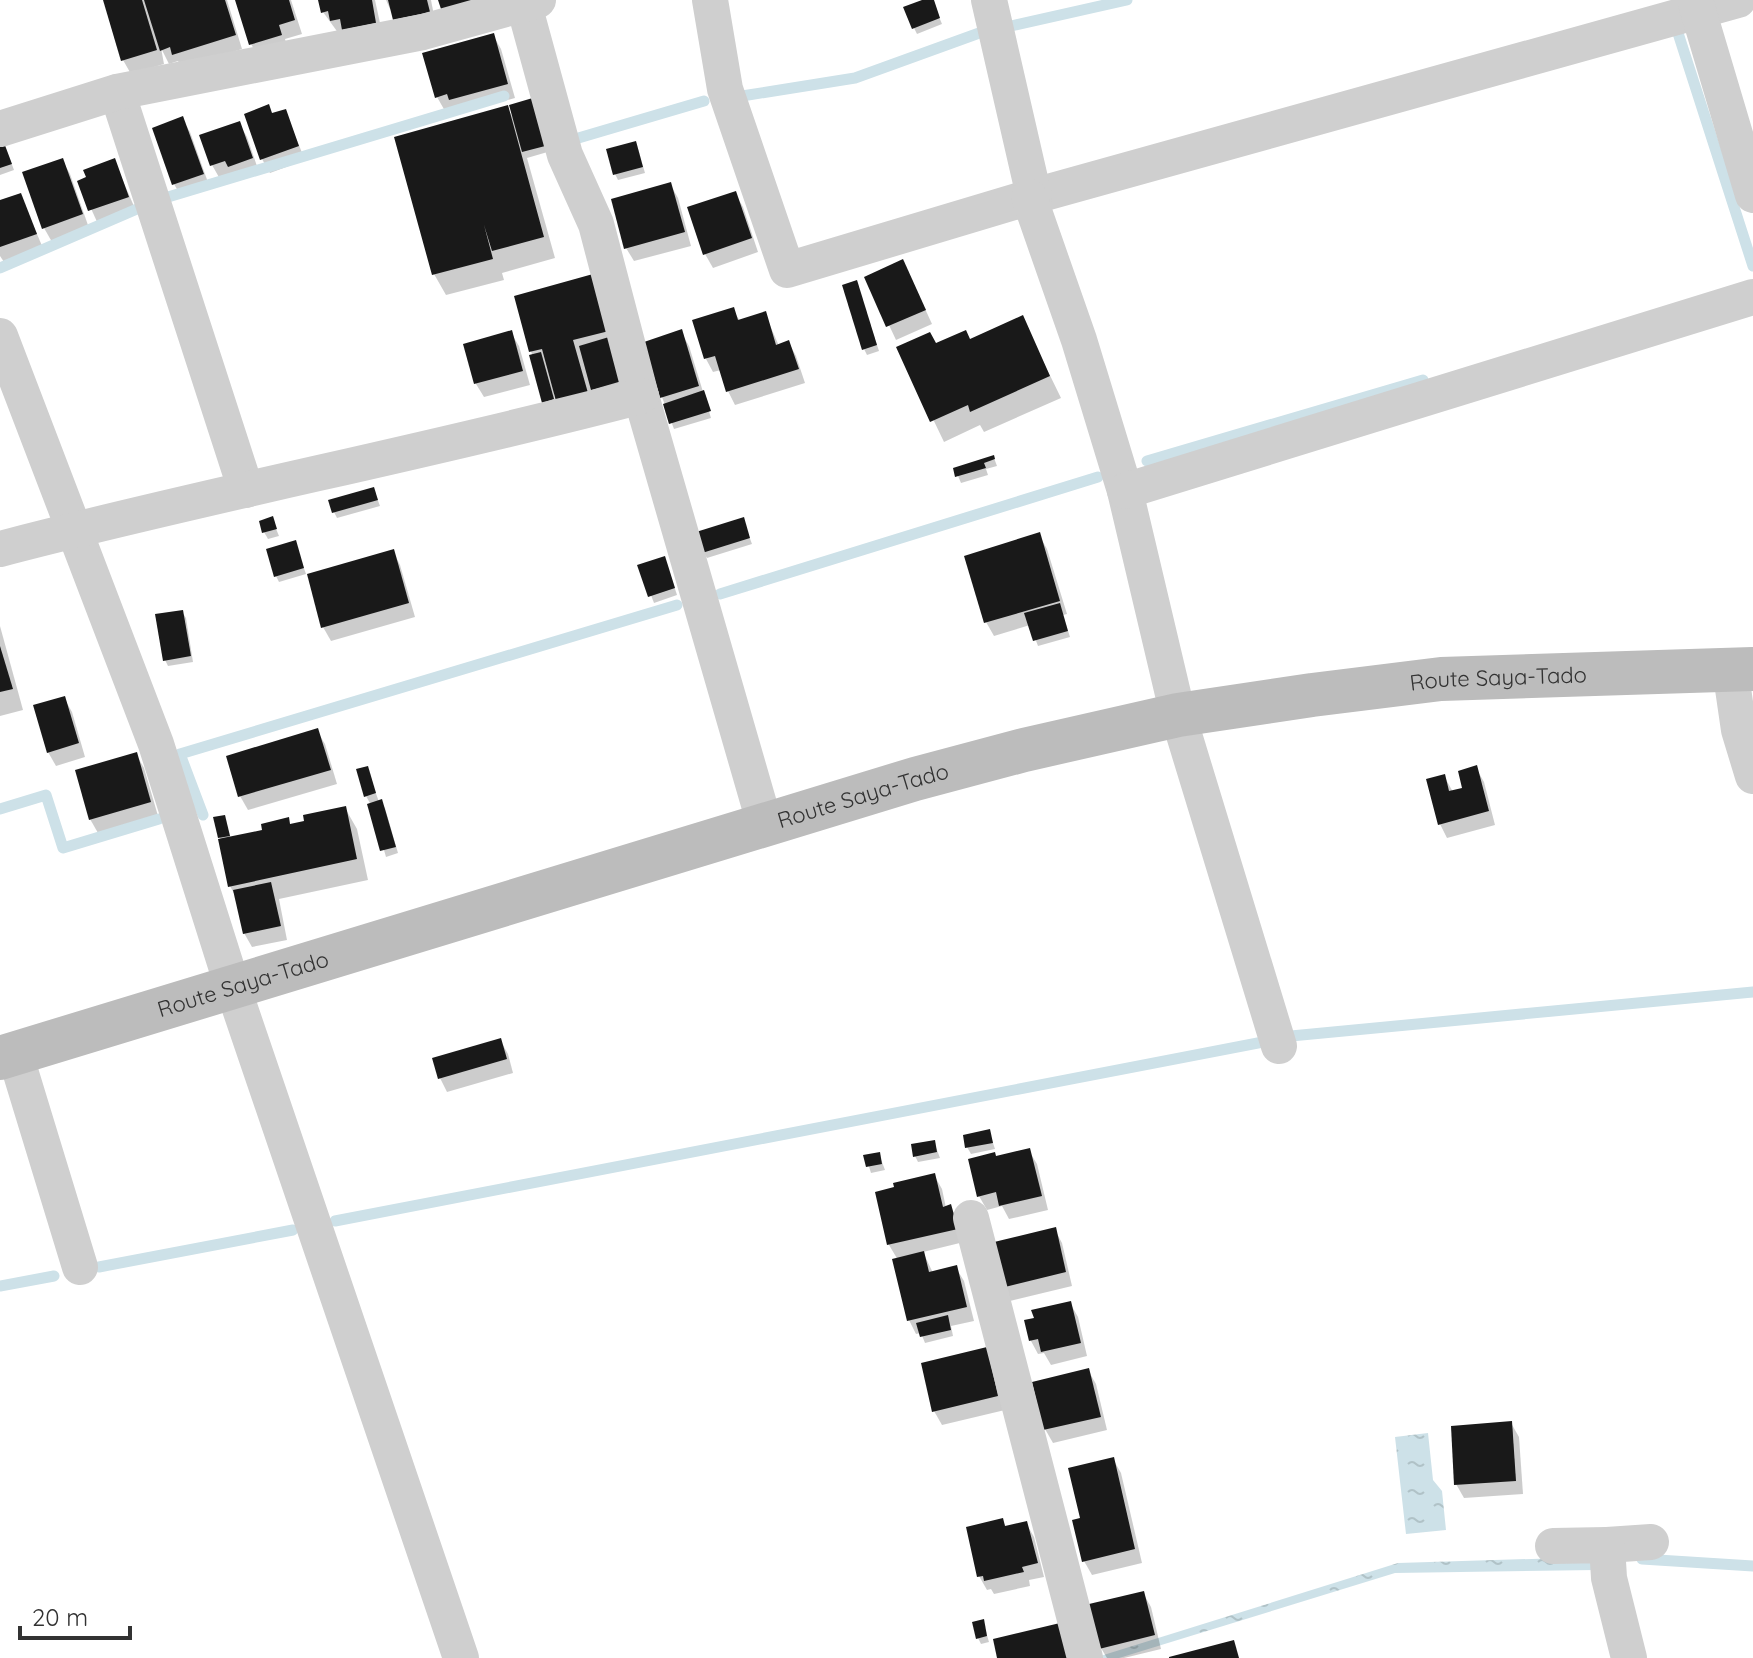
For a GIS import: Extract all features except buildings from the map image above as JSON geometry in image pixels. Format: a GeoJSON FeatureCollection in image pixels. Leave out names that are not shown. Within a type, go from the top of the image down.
{"type":"FeatureCollection","features":[{"type":"Feature","properties":{"kind":"main road","name":"Route Saya-Tado"},"geometry":{"type":"LineString","coordinates":[[7,1056],[915,779],[1011,753],[1178,715],[1441,679],[1741,668]]}},
{"type":"Feature","properties":{"kind":"street"},"geometry":{"type":"LineString","coordinates":[[710,0],[725,89],[787,270],[1031,196],[1696,5],[1738,0]]}},
{"type":"Feature","properties":{"kind":"street"},"geometry":{"type":"LineString","coordinates":[[989,0],[1031,196],[1125,491],[1178,715],[1279,1046]]}},
{"type":"Feature","properties":{"kind":"street"},"geometry":{"type":"LineString","coordinates":[[0,129],[117,92],[423,32],[531,2],[565,155],[596,224],[641,396],[765,825]]}},
{"type":"Feature","properties":{"kind":"street"},"geometry":{"type":"LineString","coordinates":[[1696,5],[1753,195]]}},
{"type":"Feature","properties":{"kind":"street"},"geometry":{"type":"LineString","coordinates":[[117,92],[246,490]]}},
{"type":"Feature","properties":{"kind":"street"},"geometry":{"type":"LineString","coordinates":[[1125,491],[1753,297]]}},
{"type":"Feature","properties":{"kind":"street"},"geometry":{"type":"LineString","coordinates":[[0,336],[156,744],[233,988],[461,1658]]}},
{"type":"Feature","properties":{"kind":"street"},"geometry":{"type":"LineString","coordinates":[[0,549],[509,431],[641,396]]}},
{"type":"Feature","properties":{"kind":"street"},"geometry":{"type":"LineString","coordinates":[[1741,668],[1739,730],[1753,776]]}},
{"type":"Feature","properties":{"kind":"street"},"geometry":{"type":"LineString","coordinates":[[7,1056],[80,1267]]}},
{"type":"Feature","properties":{"kind":"street"},"geometry":{"type":"LineString","coordinates":[[971,1218],[1085,1657]]}},
{"type":"Feature","properties":{"kind":"street"},"geometry":{"type":"LineString","coordinates":[[1553,1546],[1651,1542]]}},
{"type":"Feature","properties":{"kind":"street"},"geometry":{"type":"LineString","coordinates":[[1607,1545],[1609,1578],[1629,1658]]}},
{"type":"Feature","properties":{"kind":"water"},"geometry":{"type":"Polygon","coordinates":[[[1428,1433],[1433,1480],[1442,1491],[1446,1530],[1406,1534],[1395,1437],[1428,1433]]]}},
{"type":"Feature","properties":{"kind":"water"},"geometry":{"type":"Polygon","coordinates":[[[1596,1557],[1596,1570],[1395,1573],[1119,1658],[1094,1658],[1398,1563],[1596,1557]]]}},
{"type":"Feature","properties":{"kind":"waterway"},"geometry":{"type":"LineString","coordinates":[[1011,26],[1127,0]]}},
{"type":"Feature","properties":{"kind":"waterway"},"geometry":{"type":"LineString","coordinates":[[1677,30],[1753,266]]}},
{"type":"Feature","properties":{"kind":"waterway"},"geometry":{"type":"LineString","coordinates":[[742,96],[855,78],[982,32]]}},
{"type":"Feature","properties":{"kind":"waterway"},"geometry":{"type":"LineString","coordinates":[[168,197],[504,96]]}},
{"type":"Feature","properties":{"kind":"waterway"},"geometry":{"type":"LineString","coordinates":[[575,139],[704,101]]}},
{"type":"Feature","properties":{"kind":"waterway"},"geometry":{"type":"LineString","coordinates":[[0,268],[137,209]]}},
{"type":"Feature","properties":{"kind":"waterway"},"geometry":{"type":"LineString","coordinates":[[1147,461],[1423,380]]}},
{"type":"Feature","properties":{"kind":"waterway"},"geometry":{"type":"LineString","coordinates":[[720,594],[1098,477]]}},
{"type":"Feature","properties":{"kind":"waterway"},"geometry":{"type":"LineString","coordinates":[[203,815],[180,754],[677,605]]}},
{"type":"Feature","properties":{"kind":"waterway"},"geometry":{"type":"LineString","coordinates":[[0,809],[46,795],[63,848],[159,819]]}},
{"type":"Feature","properties":{"kind":"waterway"},"geometry":{"type":"LineString","coordinates":[[1291,1036],[1753,992]]}},
{"type":"Feature","properties":{"kind":"waterway"},"geometry":{"type":"LineString","coordinates":[[335,1221],[1263,1042]]}},
{"type":"Feature","properties":{"kind":"waterway"},"geometry":{"type":"LineString","coordinates":[[99,1267],[293,1230]]}},
{"type":"Feature","properties":{"kind":"waterway"},"geometry":{"type":"LineString","coordinates":[[0,1286],[54,1276]]}},
{"type":"Feature","properties":{"kind":"waterway"},"geometry":{"type":"LineString","coordinates":[[1642,1559],[1753,1566]]}}]}
